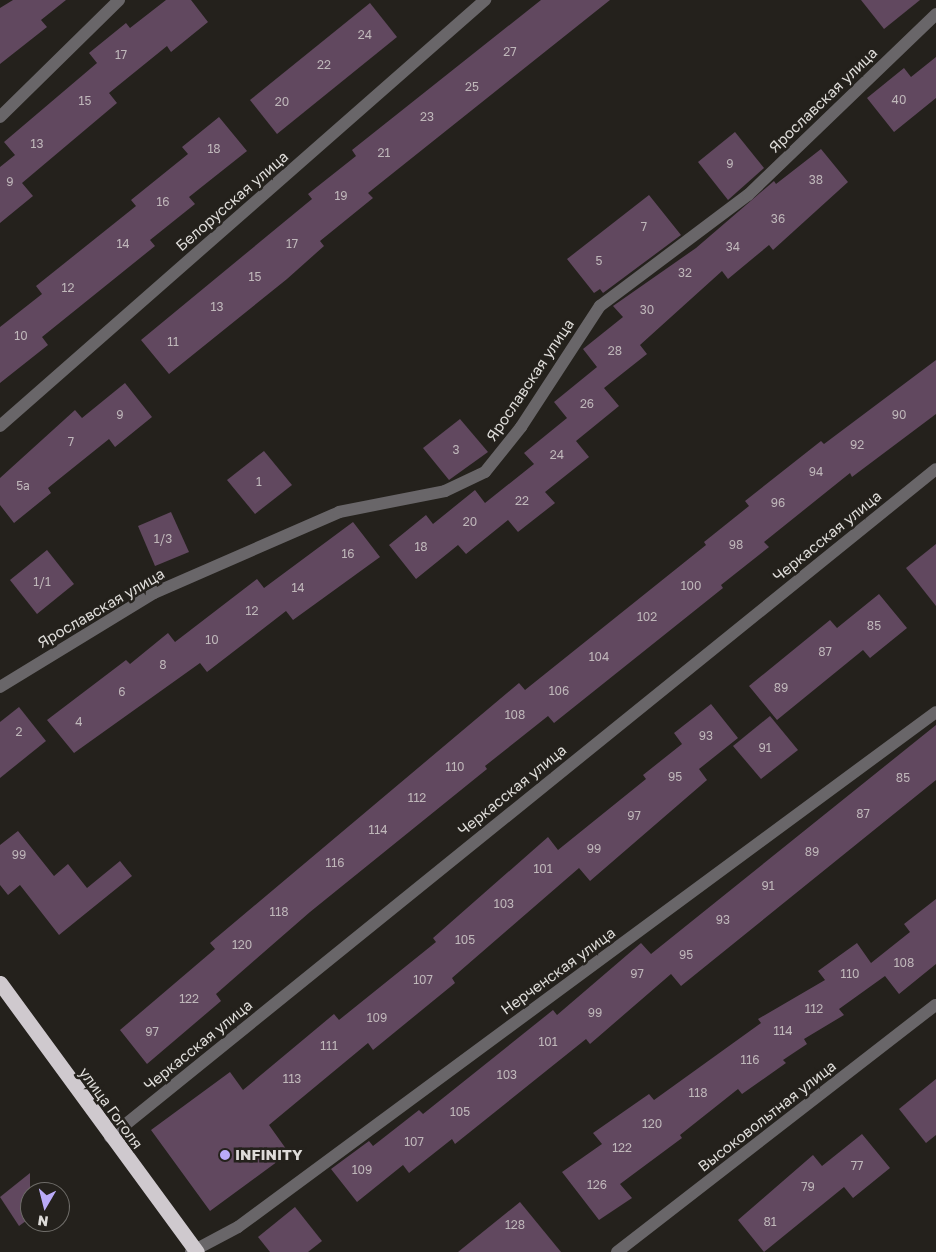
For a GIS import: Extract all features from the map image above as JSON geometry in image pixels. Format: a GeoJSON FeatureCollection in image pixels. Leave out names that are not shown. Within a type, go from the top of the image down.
{"type":"FeatureCollection","features":[{"type":"Feature","properties":{"kind":"highway","name":"улица Гоголя"},"geometry":{"type":"LineString","coordinates":[[0,983],[194,1251]]}},
{"type":"Feature","properties":{"kind":"street"},"geometry":{"type":"LineString","coordinates":[[0,117],[119,0]]}},
{"type":"Feature","properties":{"kind":"street","name":"Белорусская улица"},"geometry":{"type":"LineString","coordinates":[[0,426],[485,0]]}},
{"type":"Feature","properties":{"kind":"street","name":"Ярославская улица"},"geometry":{"type":"LineString","coordinates":[[0,686],[162,590],[338,512],[445,491],[486,472],[521,427],[600,306],[748,195],[936,14]]}},
{"type":"Feature","properties":{"kind":"street","name":"Черкасская улица"},"geometry":{"type":"LineString","coordinates":[[110,1137],[936,469]]}},
{"type":"Feature","properties":{"kind":"street","name":"Нерченская улица"},"geometry":{"type":"LineString","coordinates":[[194,1251],[238,1227],[936,712]]}},
{"type":"Feature","properties":{"kind":"street","name":"Высоковольтная улица"},"geometry":{"type":"LineString","coordinates":[[617,1252],[936,1005]]}},
{"type":"Feature","properties":{"kind":"building"},"geometry":{"type":"Polygon","coordinates":[[[13,0],[66,0],[41,20],[47,27],[0,64],[0,8],[13,0]]]}},
{"type":"Feature","properties":{"kind":"building"},"geometry":{"type":"Polygon","coordinates":[[[166,0],[191,0],[208,22],[171,52],[167,46],[109,93],[117,103],[22,183],[33,196],[0,223],[0,167],[15,155],[4,142],[97,63],[89,53],[126,23],[130,28],[166,0]]]}},
{"type":"Feature","properties":{"kind":"building"},"geometry":{"type":"Polygon","coordinates":[[[541,0],[610,0],[368,193],[373,198],[320,241],[324,246],[287,279],[169,374],[141,340],[312,199],[308,194],[356,156],[352,150],[541,0]]]}},
{"type":"Feature","properties":{"kind":"building"},"geometry":{"type":"Polygon","coordinates":[[[861,0],[920,0],[884,29],[861,0]]]}},
{"type":"Feature","properties":{"kind":"building"},"geometry":{"type":"Polygon","coordinates":[[[370,3],[397,37],[277,134],[250,100],[370,3]]]}},
{"type":"Feature","properties":{"kind":"building"},"geometry":{"type":"Polygon","coordinates":[[[936,57],[936,98],[894,132],[867,98],[904,68],[911,77],[936,57]]]}},
{"type":"Feature","properties":{"kind":"building"},"geometry":{"type":"Polygon","coordinates":[[[219,117],[247,151],[189,197],[195,204],[150,240],[155,246],[42,337],[48,345],[0,383],[0,327],[42,294],[36,286],[136,206],[131,200],[188,154],[182,147],[219,117]]]}},
{"type":"Feature","properties":{"kind":"building"},"geometry":{"type":"Polygon","coordinates":[[[735,132],[764,168],[728,200],[698,162],[735,132]]]}},
{"type":"Feature","properties":{"kind":"building"},"geometry":{"type":"Polygon","coordinates":[[[821,149],[848,182],[773,250],[769,245],[728,279],[722,271],[640,345],[647,354],[604,388],[619,406],[576,441],[589,457],[545,492],[555,503],[518,532],[508,520],[466,554],[458,545],[416,579],[389,545],[426,515],[433,524],[475,490],[485,503],[534,464],[524,453],[567,418],[554,402],[597,367],[583,349],[623,317],[613,306],[696,248],[774,181],[776,184],[821,149]]]}},
{"type":"Feature","properties":{"kind":"building"},"geometry":{"type":"Polygon","coordinates":[[[649,195],[681,235],[603,293],[600,289],[594,293],[567,259],[649,195]]]}},
{"type":"Feature","properties":{"kind":"building"},"geometry":{"type":"Polygon","coordinates":[[[936,360],[936,414],[852,477],[850,473],[764,542],[769,547],[721,585],[723,588],[554,723],[548,716],[485,766],[487,769],[310,912],[216,994],[221,1001],[147,1064],[120,1030],[215,949],[210,943],[519,683],[525,690],[706,545],[704,542],[749,506],[745,501],[821,441],[824,444],[936,360]]]}},
{"type":"Feature","properties":{"kind":"building"},"geometry":{"type":"Polygon","coordinates":[[[125,383],[152,417],[115,447],[109,439],[48,488],[51,493],[14,523],[0,505],[0,478],[75,410],[82,418],[125,383]]]}},
{"type":"Feature","properties":{"kind":"building"},"geometry":{"type":"Polygon","coordinates":[[[460,419],[488,452],[449,480],[423,448],[460,419]]]}},
{"type":"Feature","properties":{"kind":"building"},"geometry":{"type":"Polygon","coordinates":[[[264,451],[292,485],[255,514],[227,480],[264,451]]]}},
{"type":"Feature","properties":{"kind":"building"},"geometry":{"type":"Polygon","coordinates":[[[171,512],[189,552],[155,566],[138,526],[171,512]]]}},
{"type":"Feature","properties":{"kind":"building"},"geometry":{"type":"Polygon","coordinates":[[[353,522],[380,557],[293,620],[286,611],[207,672],[200,663],[74,753],[47,720],[126,660],[130,664],[168,633],[175,642],[257,579],[264,588],[353,522]]]}},
{"type":"Feature","properties":{"kind":"building"},"geometry":{"type":"Polygon","coordinates":[[[936,544],[936,606],[906,568],[936,544]]]}},
{"type":"Feature","properties":{"kind":"building"},"geometry":{"type":"Polygon","coordinates":[[[47,550],[74,584],[37,614],[10,580],[47,550]]]}},
{"type":"Feature","properties":{"kind":"building"},"geometry":{"type":"Polygon","coordinates":[[[879,594],[907,628],[870,658],[863,650],[777,720],[749,686],[830,620],[837,628],[879,594]]]}},
{"type":"Feature","properties":{"kind":"building"},"geometry":{"type":"Polygon","coordinates":[[[711,704],[738,738],[699,769],[707,780],[590,881],[579,868],[452,978],[455,983],[373,1050],[368,1043],[269,1125],[289,1153],[210,1211],[151,1130],[230,1072],[243,1090],[334,1014],[339,1020],[436,942],[433,938],[548,837],[558,850],[646,779],[643,775],[682,744],[674,733],[711,704]]]}},
{"type":"Feature","properties":{"kind":"building"},"geometry":{"type":"Polygon","coordinates":[[[19,707],[46,741],[0,778],[0,722],[19,707]]]}},
{"type":"Feature","properties":{"kind":"building"},"geometry":{"type":"Polygon","coordinates":[[[770,716],[798,750],[761,779],[733,746],[770,716]]]}},
{"type":"Feature","properties":{"kind":"building"},"geometry":{"type":"Polygon","coordinates":[[[936,725],[936,780],[681,986],[671,974],[590,1044],[586,1039],[455,1144],[452,1139],[409,1173],[403,1165],[357,1202],[331,1169],[369,1141],[373,1146],[419,1110],[423,1114],[553,1010],[557,1015],[641,943],[651,954],[936,725]]]}},
{"type":"Feature","properties":{"kind":"building"},"geometry":{"type":"Polygon","coordinates":[[[18,831],[54,876],[68,864],[87,888],[120,861],[132,876],[59,935],[20,885],[8,895],[0,885],[0,845],[18,831]]]}},
{"type":"Feature","properties":{"kind":"building"},"geometry":{"type":"Polygon","coordinates":[[[936,899],[936,964],[899,994],[885,976],[839,1009],[844,1015],[804,1039],[807,1044],[783,1060],[786,1063],[742,1094],[738,1089],[680,1135],[682,1138],[620,1184],[632,1198],[599,1220],[562,1172],[602,1144],[593,1133],[649,1094],[654,1100],[761,1023],[758,1019],[825,980],[818,971],[857,943],[871,963],[910,932],[904,924],[936,899]]]}},
{"type":"Feature","properties":{"kind":"building"},"geometry":{"type":"Polygon","coordinates":[[[936,1079],[936,1135],[926,1143],[899,1109],[936,1079]]]}},
{"type":"Feature","properties":{"kind":"building"},"geometry":{"type":"Polygon","coordinates":[[[862,1134],[890,1168],[853,1198],[844,1187],[764,1252],[738,1220],[813,1155],[822,1166],[862,1134]]]}},
{"type":"Feature","properties":{"kind":"building"},"geometry":{"type":"Polygon","coordinates":[[[30,1173],[30,1182],[20,1182],[19,1226],[0,1197],[30,1173]]]}},
{"type":"Feature","properties":{"kind":"building"},"geometry":{"type":"Polygon","coordinates":[[[520,1202],[561,1252],[458,1252],[520,1202]]]}},
{"type":"Feature","properties":{"kind":"building"},"geometry":{"type":"Polygon","coordinates":[[[295,1207],[322,1241],[308,1252],[270,1252],[258,1237],[295,1207]]]}},
{"type":"Feature","properties":{"kind":"place","name":"INFINITY"},"geometry":{"type":"Point","coordinates":[225,1155]}}]}
